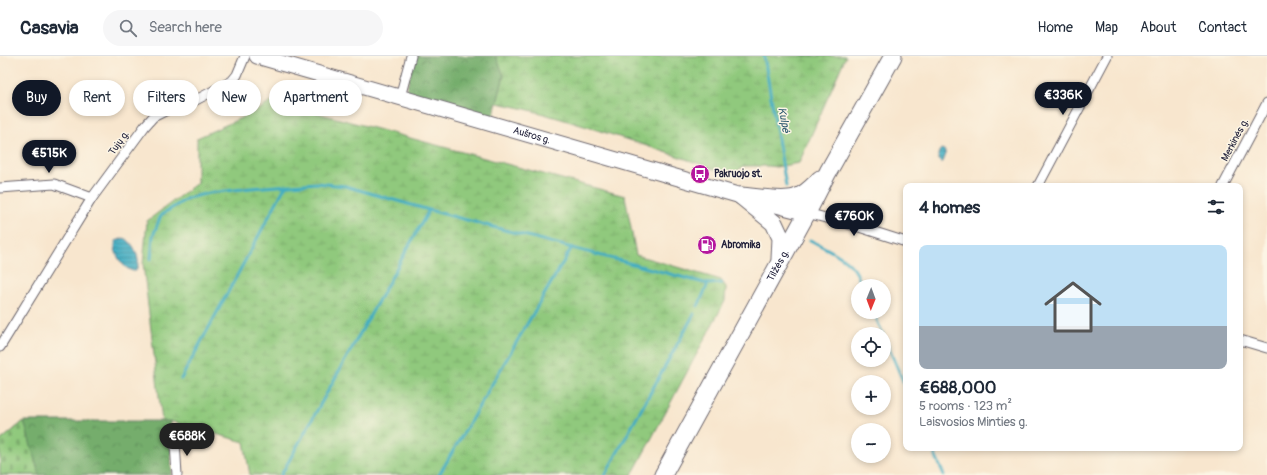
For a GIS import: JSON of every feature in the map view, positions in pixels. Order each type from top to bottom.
[{"type":"highway","name":"Tilžės g.","points":[[663,475],[893,56]]},
{"type":"highway","points":[[741,196],[785,199],[796,198],[806,192],[828,172]]},
{"type":"highway","points":[[741,196],[774,223],[781,238],[779,262]]},
{"type":"main road","name":"Aušros g.","points":[[257,56],[741,196],[807,213]]},
{"type":"street","name":"Tujų g.","points":[[0,346],[92,198],[145,126],[153,117],[175,106],[196,100],[232,81],[237,75],[245,56]]},
{"type":"street","points":[[400,98],[410,56]]},
{"type":"street","points":[[1040,183],[1107,56]]},
{"type":"street","name":"Merkinės g.","points":[[1225,183],[1267,104]]},
{"type":"street","points":[[0,188],[54,184],[92,198]]},
{"type":"street","points":[[807,213],[903,241]]},
{"type":"street","points":[[1243,341],[1267,348]]},
{"type":"street","points":[[175,440],[177,475]]},
{"type":"green space","points":[[415,56],[496,56],[504,76],[493,118],[405,94]]},
{"type":"green space","points":[[496,56],[846,56],[799,163],[776,167],[744,166],[731,175],[597,130],[510,105],[497,103],[504,76]]},
{"type":"green space","points":[[269,103],[269,116],[329,116],[625,196],[636,255],[721,280],[726,287],[725,301],[632,475],[250,475],[244,442],[170,421],[162,421],[143,264],[147,221],[197,183],[197,138],[245,116],[261,116],[261,108]]},
{"type":"green space","points":[[24,421],[170,421],[172,475],[0,475],[0,441]]},
{"type":"green space","points":[[24,421],[39,475],[0,475],[0,441]]},
{"type":"water","points":[[941,149],[944,150],[946,154],[943,162],[941,162],[938,157]]},
{"type":"water","points":[[124,238],[132,244],[137,254],[138,263],[136,271],[128,269],[124,265],[115,250],[116,241]]},
{"type":"waterway","name":"Kulpė","points":[[764,56],[786,186]]},
{"type":"waterway","points":[[151,259],[153,236],[161,215],[188,198],[209,193],[251,188],[317,183],[345,186],[429,210],[708,284]]},
{"type":"waterway","points":[[181,379],[286,185]]},
{"type":"waterway","points":[[281,475],[429,210]]},
{"type":"waterway","name":"Kulpė","points":[[810,240],[843,258],[853,268],[859,279]]},
{"type":"waterway","points":[[439,475],[572,247]]},
{"type":"waterway","points":[[698,306],[708,284],[722,283]]},
{"type":"waterway","points":[[605,475],[694,314]]},
{"type":"waterway","name":"Kulpė","points":[[876,319],[880,327]]},
{"type":"waterway","name":"Kulpė","points":[[891,353],[903,381]]},
{"type":"waterway","name":"Kulpė","points":[[933,451],[944,475]]},
{"type":"place","name":"Pakruojo st.","points":[[700,174]]},
{"type":"place","name":"Abromika","points":[[707,245]]}]
